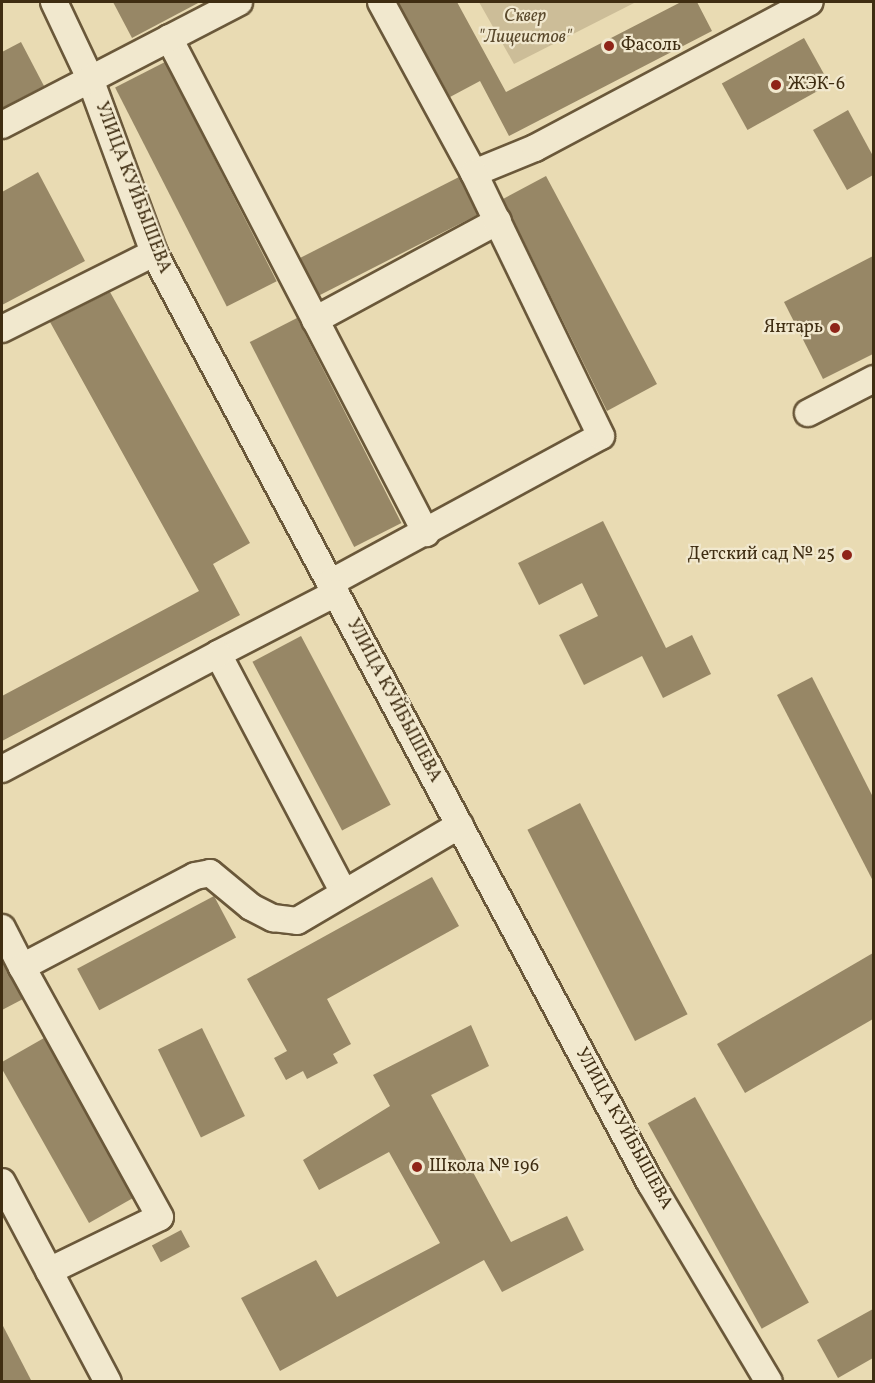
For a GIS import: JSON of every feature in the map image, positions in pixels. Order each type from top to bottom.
[{"type":"street","name":"УЛИЦА КУЙБЫШЕВА","points":[[54,2],[89,76],[154,253],[651,1184],[769,1382]]},
{"type":"street","points":[[2,125],[89,76],[239,2]]},
{"type":"street","points":[[2,769],[218,654],[426,533],[601,436],[474,173],[381,2]]},
{"type":"street","points":[[474,173],[535,148],[810,2]]},
{"type":"street","points":[[169,38],[426,533]]},
{"type":"street","points":[[315,320],[498,221]]},
{"type":"street","points":[[2,329],[154,253]]},
{"type":"street","points":[[808,413],[873,379]]},
{"type":"street","points":[[218,654],[344,893]]},
{"type":"street","points":[[22,967],[195,876],[210,873],[251,907],[273,918],[297,921],[460,825]]},
{"type":"street","points":[[2,928],[160,1217],[49,1271]]},
{"type":"street","points":[[2,1182],[108,1382]]},
{"type":"green space","name":"Сквер \"Лицеистов\"","points":[[479,2],[636,2],[514,64]]},
{"type":"building","points":[[113,2],[200,2],[132,38]]},
{"type":"building","points":[[398,2],[457,2],[506,92],[681,2],[697,2],[712,31],[509,136],[480,81],[450,97]]},
{"type":"building","name":"ЖЭК-6","points":[[804,38],[830,84],[747,130],[722,84]]},
{"type":"building","points":[[21,42],[44,86],[2,108],[2,52]]},
{"type":"building","points":[[165,62],[277,281],[227,307],[115,87]]},
{"type":"building","points":[[848,110],[873,156],[873,175],[847,190],[813,130]]},
{"type":"building","points":[[38,172],[85,261],[2,305],[2,192]]},
{"type":"building","points":[[546,176],[657,384],[607,411],[503,199]]},
{"type":"building","points":[[459,177],[478,214],[319,296],[300,258]]},
{"type":"building","name":"Янтарь","points":[[873,256],[873,354],[823,379],[784,302]]},
{"type":"building","points":[[110,292],[250,543],[213,564],[240,615],[2,741],[2,696],[199,591],[50,322]]},
{"type":"building","points":[[297,318],[401,523],[354,547],[250,342]]},
{"type":"building","points":[[603,521],[666,648],[692,635],[711,674],[663,698],[642,656],[584,685],[559,635],[598,616],[582,583],[539,605],[518,563]]},
{"type":"building","points":[[301,636],[391,805],[342,830],[252,662]]},
{"type":"building","points":[[812,677],[873,797],[873,881],[777,695]]},
{"type":"building","points":[[580,803],[688,1014],[635,1041],[527,830]]},
{"type":"building","points":[[432,877],[459,926],[327,999],[351,1044],[333,1054],[338,1063],[307,1079],[303,1071],[286,1080],[274,1058],[287,1051],[247,979]]},
{"type":"building","points":[[214,896],[236,937],[99,1010],[77,969]]},
{"type":"building","points":[[873,953],[873,1019],[745,1093],[717,1044]]},
{"type":"building","points":[[2,960],[23,999],[2,1010]]},
{"type":"building","points":[[471,1025],[489,1066],[431,1095],[511,1242],[567,1216],[584,1250],[502,1292],[484,1260],[280,1371],[241,1298],[316,1260],[337,1297],[440,1243],[389,1152],[319,1190],[303,1160],[390,1106],[373,1075]]},
{"type":"building","points":[[202,1028],[245,1116],[201,1138],[158,1049]]},
{"type":"building","points":[[44,1038],[133,1198],[89,1223],[2,1069],[2,1062]]},
{"type":"building","points":[[695,1097],[809,1303],[762,1329],[648,1123]]},
{"type":"building","points":[[181,1230],[190,1247],[161,1262],[152,1245]]},
{"type":"building","points":[[873,1309],[873,1358],[838,1378],[817,1340]]},
{"type":"building","points":[[2,1324],[32,1382],[2,1382]]},
{"type":"place","name":"Фасоль","points":[[609,46]]},
{"type":"place","name":"ЖЭК-6","points":[[776,85]]},
{"type":"place","name":"Янтарь","points":[[835,328]]},
{"type":"place","name":"Детский сад № 25","points":[[847,555]]},
{"type":"place","name":"Школа № 196","points":[[417,1167]]}]
